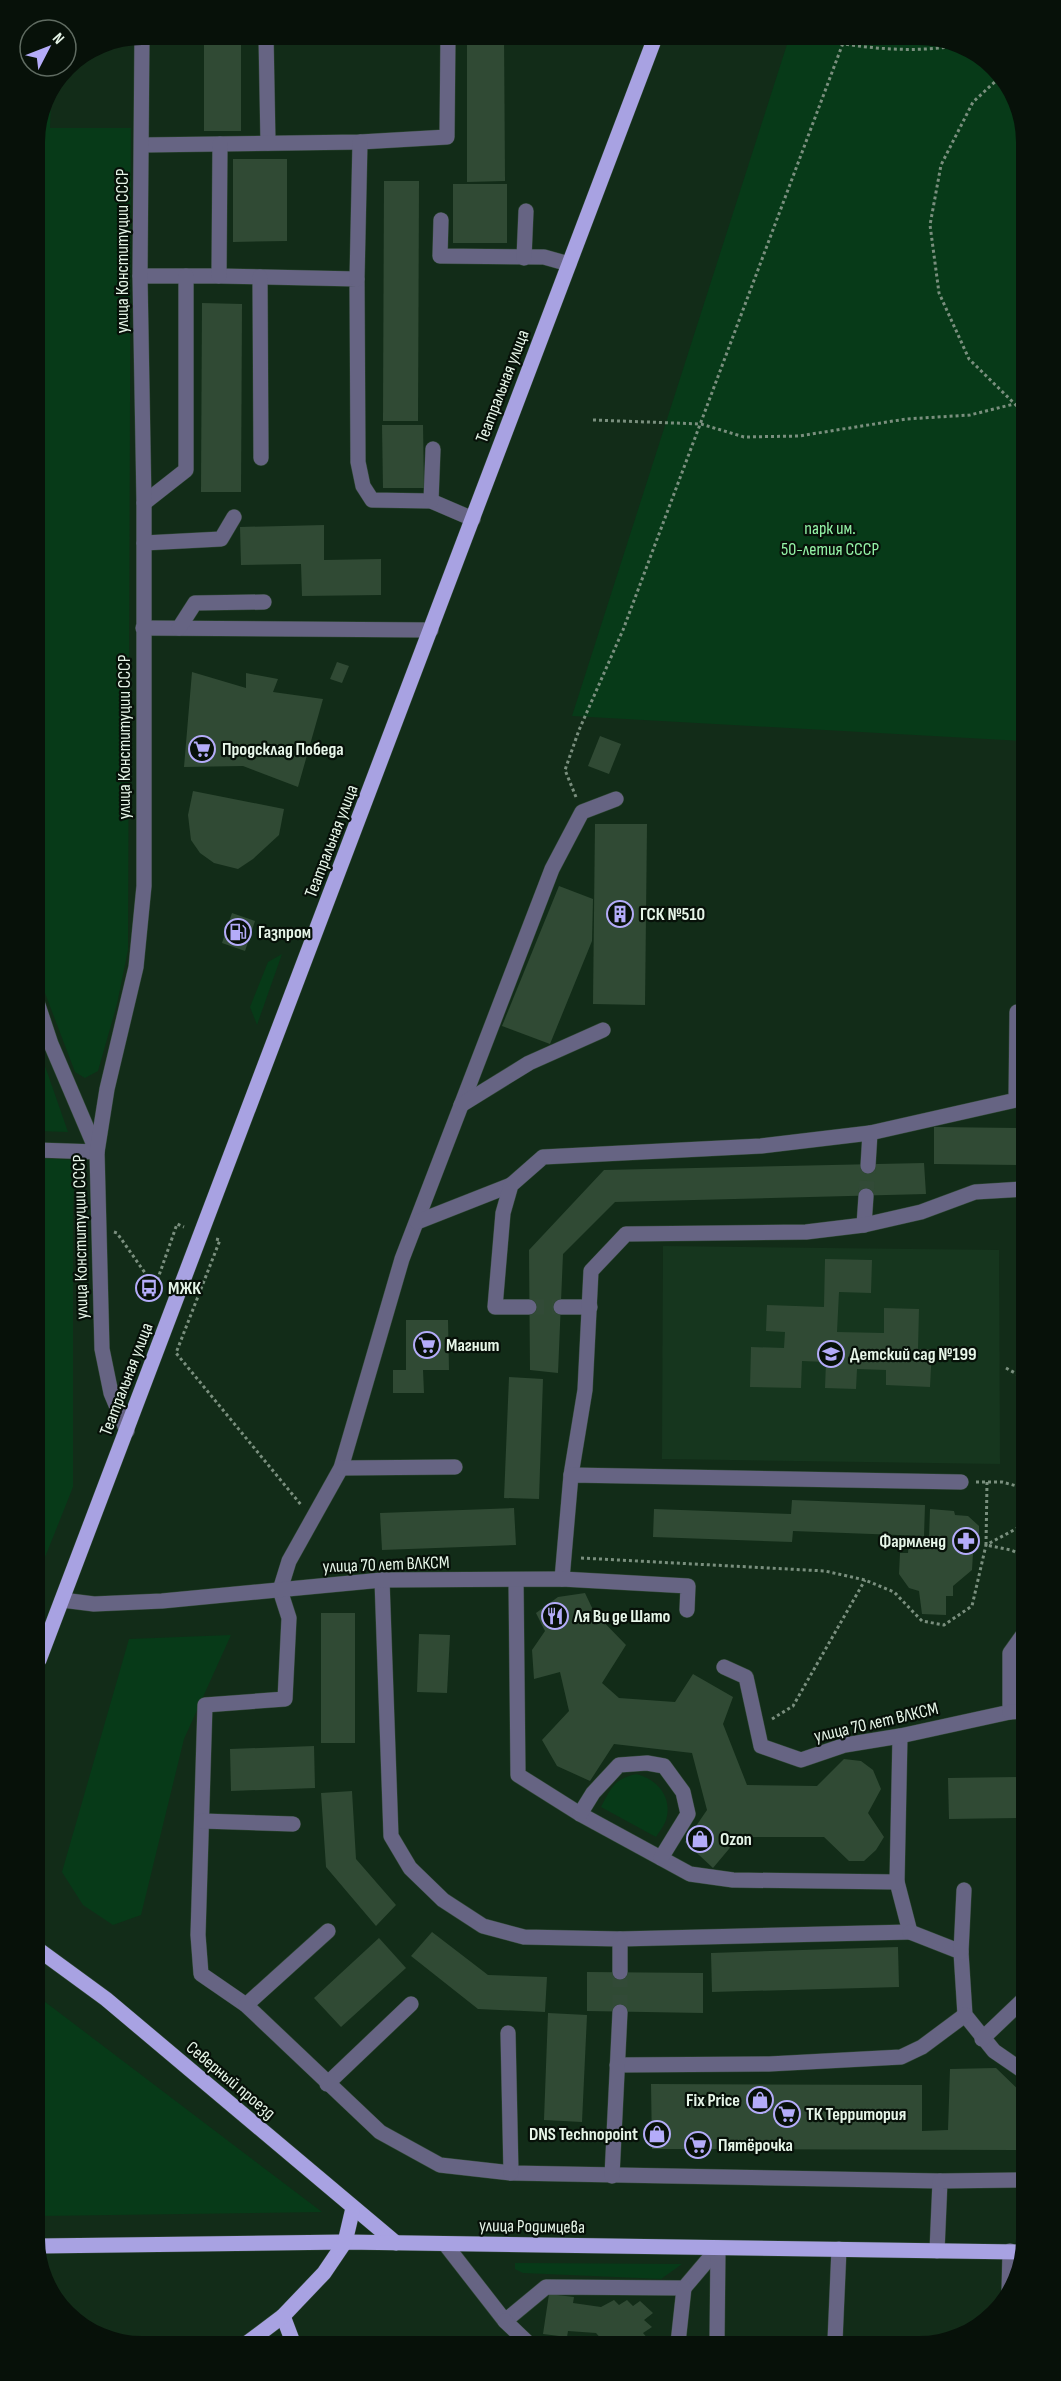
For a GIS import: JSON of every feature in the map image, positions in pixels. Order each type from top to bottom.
[{"type":"main road","name":"Театральная улица","points":[[45,1644],[652,45]]},
{"type":"main road","name":"Северный проезд","points":[[45,1954],[106,1999],[396,2243]]},
{"type":"main road","points":[[257,2336],[284,2316],[324,2273],[345,2242],[353,2208]]},
{"type":"main road","name":"улица Родимцева","points":[[46,2246],[345,2242],[1015,2251]]},
{"type":"main road","points":[[284,2316],[291,2336]]},
{"type":"street","name":"улица Конституции СССР","points":[[127,1431],[111,1393],[102,1349],[97,1152],[107,1089],[136,967],[144,886],[144,503],[140,276],[142,45]]},
{"type":"street","points":[[266,45],[268,143]]},
{"type":"street","points":[[142,145],[360,142],[447,137],[448,45]]},
{"type":"street","points":[[360,142],[357,279],[358,462],[363,486],[372,501],[431,501],[473,519]]},
{"type":"street","points":[[219,276],[220,144]]},
{"type":"street","points":[[524,258],[526,211]]},
{"type":"street","points":[[441,220],[440,256],[544,257],[569,264]]},
{"type":"street","points":[[140,276],[357,279]]},
{"type":"street","points":[[144,503],[186,470],[186,276]]},
{"type":"street","points":[[260,277],[261,458]]},
{"type":"street","points":[[431,501],[433,449]]},
{"type":"street","points":[[144,543],[222,539],[234,517]]},
{"type":"street","points":[[179,628],[195,603],[264,602]]},
{"type":"street","points":[[143,628],[430,630]]},
{"type":"street","points":[[616,799],[582,812],[552,868],[402,1259],[341,1468],[289,1561],[280,1590],[289,1618],[285,1699],[205,1705],[198,1935],[201,1974],[246,2005],[380,2132],[440,2165],[511,2173],[612,2176],[1016,2180]]},
{"type":"street","points":[[45,1026],[97,1152],[45,1150]]},
{"type":"street","points":[[461,1105],[529,1063],[603,1030]]},
{"type":"street","points":[[417,1221],[511,1185],[543,1157],[761,1146],[870,1133],[1016,1100]]},
{"type":"street","points":[[868,1166],[870,1133]]},
{"type":"street","points":[[511,1185],[503,1213],[495,1307],[529,1307]]},
{"type":"street","points":[[562,1579],[571,1475],[585,1390],[591,1271],[626,1234],[806,1232],[864,1225],[921,1212],[975,1191],[1016,1189]]},
{"type":"street","points":[[864,1225],[866,1196]]},
{"type":"street","points":[[561,1307],[590,1307]]},
{"type":"street","points":[[341,1468],[455,1467]]},
{"type":"street","points":[[571,1475],[961,1482]]},
{"type":"street","name":"улица 70 лет ВЛКСМ","points":[[62,1600],[94,1604],[162,1601],[382,1580],[562,1579],[688,1586],[687,1610]]},
{"type":"street","points":[[382,1580],[391,1836],[410,1868],[443,1900],[483,1926],[524,1937],[620,1939],[910,1932],[961,1952]]},
{"type":"street","points":[[516,1580],[518,1775],[580,1814],[690,1874],[733,1880],[897,1882]]},
{"type":"street","name":"улица 70 лет ВЛКСМ","points":[[1016,1645],[1010,1653],[1016,1696]]},
{"type":"street","name":"улица 70 лет ВЛКСМ","points":[[724,1667],[746,1677],[761,1746],[801,1760],[844,1745],[900,1736],[1016,1711]]},
{"type":"street","points":[[900,1736],[897,1882],[910,1932]]},
{"type":"street","points":[[580,1814],[594,1793],[619,1765],[647,1763],[664,1766],[683,1792],[688,1814],[662,1858]]},
{"type":"street","points":[[201,1821],[293,1824]]},
{"type":"street","points":[[964,1890],[961,1952],[965,2014],[982,2039],[994,2051],[1016,2066]]},
{"type":"street","points":[[246,2005],[328,1931]]},
{"type":"street","points":[[620,1939],[620,1972]]},
{"type":"street","points":[[327,2084],[411,2004]]},
{"type":"street","points":[[982,2039],[1016,2007]]},
{"type":"street","points":[[612,2176],[620,2012]]},
{"type":"street","points":[[617,2065],[769,2064],[901,2057],[922,2047],[965,2014]]},
{"type":"street","points":[[508,2033],[511,2173]]},
{"type":"street","points":[[937,2251],[940,2181]]},
{"type":"street","points":[[446,2244],[505,2321],[521,2336]]},
{"type":"street","points":[[679,2336],[684,2288],[718,2248]]},
{"type":"street","points":[[717,2336],[718,2248]]},
{"type":"street","points":[[835,2336],[839,2249]]},
{"type":"street","points":[[505,2321],[546,2287],[684,2288]]},
{"type":"path","points":[[582,812],[565,770],[579,730],[623,630],[842,45],[930,50],[944,48]]},
{"type":"path","points":[[995,82],[973,102],[941,165],[930,225],[939,293],[960,340],[969,359],[1014,404]]},
{"type":"path","points":[[592,420],[701,424],[744,437],[799,436],[906,419],[970,415],[1014,404]]},
{"type":"path","points":[[112,1232],[117,1233],[150,1280],[156,1284],[177,1224],[184,1227]]},
{"type":"path","points":[[213,1238],[220,1240],[176,1353],[312,1519]]},
{"type":"path","points":[[1006,1368],[1016,1374]]},
{"type":"path","points":[[961,1482],[1002,1482],[1016,1486]]},
{"type":"path","points":[[563,1557],[825,1571],[865,1580],[894,1592],[922,1621],[944,1625],[972,1606],[986,1545],[987,1482]]},
{"type":"path","points":[[986,1545],[1016,1528]]},
{"type":"path","points":[[986,1545],[1016,1552]]},
{"type":"path","points":[[757,1728],[793,1706],[865,1580]]},
{"type":"shaded area","name":"Детский сад №199","points":[[663,1246],[999,1250],[1000,1464],[662,1459]]},
{"type":"green space","name":"парк им. 50-летия СССР","points":[[787,45],[925,45],[944,48],[967,58],[988,73],[1006,99],[1014,123],[1016,142],[1016,741],[572,716]]},
{"type":"green space","points":[[51,109],[50,128],[131,128],[128,950],[117,1004],[98,1071],[85,1078],[75,1072],[45,993],[45,136]]},
{"type":"green space","points":[[282,954],[257,1025],[250,1007],[268,962]]},
{"type":"green space","points":[[45,1066],[68,1132],[45,1131]]},
{"type":"green space","points":[[45,1158],[75,1160],[73,1487],[45,1557]]},
{"type":"green space","points":[[231,1635],[184,1739],[141,1915],[113,1925],[83,1905],[62,1872],[129,1639]]},
{"type":"green space","points":[[636,1774],[651,1780],[662,1790],[665,1797],[668,1812],[663,1827],[656,1837],[601,1807],[614,1785]]},
{"type":"green space","points":[[45,2002],[322,2212],[45,2216]]},
{"type":"green space","points":[[515,2263],[682,2264],[661,2279],[523,2273],[515,2269]]},
{"type":"building","points":[[204,45],[241,45],[241,131],[204,131]]},
{"type":"building","points":[[467,45],[504,45],[505,181],[467,182]]},
{"type":"building","points":[[233,159],[287,159],[287,241],[233,242]]},
{"type":"building","points":[[384,181],[419,181],[418,421],[383,421]]},
{"type":"building","points":[[453,184],[507,184],[507,243],[453,243]]},
{"type":"building","points":[[202,303],[242,304],[241,492],[201,492]]},
{"type":"building","points":[[382,425],[423,425],[424,488],[383,488]]},
{"type":"building","points":[[324,525],[324,560],[381,559],[381,595],[302,596],[301,564],[241,565],[240,527]]},
{"type":"building","points":[[337,662],[349,666],[342,683],[330,679]]},
{"type":"building","points":[[192,672],[246,688],[246,673],[278,679],[273,692],[323,699],[298,787],[243,766],[184,767]]},
{"type":"building","points":[[600,736],[621,744],[609,774],[588,766]]},
{"type":"building","points":[[193,791],[284,809],[279,835],[253,859],[238,869],[214,863],[200,853],[191,840],[188,815]]},
{"type":"building","name":"ГСК №510","points":[[595,824],[647,824],[645,1005],[593,1004]]},
{"type":"building","points":[[559,886],[593,899],[592,941],[550,1044],[502,1026]]},
{"type":"building","name":"Газпром","points":[[232,913],[255,921],[245,951],[222,943]]},
{"type":"building","points":[[934,1127],[1016,1128],[1016,1165],[934,1164]]},
{"type":"building","points":[[924,1163],[926,1194],[615,1202],[563,1254],[558,1373],[530,1370],[529,1250],[604,1170]]},
{"type":"building","points":[[825,1259],[872,1260],[871,1293],[839,1292],[837,1332],[884,1333],[884,1308],[919,1309],[918,1349],[932,1349],[930,1387],[886,1385],[886,1370],[857,1369],[856,1389],[825,1388],[826,1362],[802,1361],[801,1388],[750,1387],[751,1347],[784,1348],[785,1332],[766,1331],[767,1305],[824,1307]]},
{"type":"building","name":"Магнит","points":[[406,1320],[448,1320],[449,1370],[423,1370],[424,1393],[393,1393],[393,1370],[406,1370]]},
{"type":"building","points":[[509,1377],[543,1379],[539,1499],[504,1498]]},
{"type":"building","points":[[792,1500],[925,1505],[924,1536],[793,1531],[792,1542],[653,1537],[654,1509],[791,1514]]},
{"type":"building","points":[[514,1508],[516,1545],[382,1550],[380,1513]]},
{"type":"building","points":[[930,1509],[954,1511],[955,1515],[968,1516],[979,1526],[979,1548],[973,1553],[972,1570],[953,1586],[953,1596],[946,1596],[946,1615],[922,1614],[919,1591],[909,1588],[899,1574],[900,1553],[908,1553],[909,1538],[929,1538]]},
{"type":"building","points":[[585,1593],[594,1612],[626,1645],[602,1683],[619,1698],[675,1702],[693,1674],[733,1697],[723,1724],[747,1785],[817,1786],[844,1759],[861,1761],[873,1770],[881,1789],[868,1813],[884,1837],[876,1850],[864,1861],[849,1861],[824,1837],[739,1837],[713,1868],[685,1842],[707,1810],[692,1753],[614,1744],[590,1781],[557,1766],[542,1740],[569,1711],[560,1672],[534,1679],[532,1650],[545,1631],[536,1613],[558,1597]]},
{"type":"building","points":[[321,1613],[355,1613],[355,1743],[321,1743]]},
{"type":"building","points":[[419,1634],[450,1635],[447,1693],[417,1692]]},
{"type":"building","points":[[314,1746],[315,1788],[231,1791],[230,1749]]},
{"type":"building","points":[[1016,1777],[1016,1818],[949,1819],[948,1778]]},
{"type":"building","points":[[352,1791],[356,1859],[396,1905],[376,1926],[326,1867],[321,1793]]},
{"type":"building","points":[[432,1932],[488,1975],[547,1977],[545,2012],[478,2009],[411,1956]]},
{"type":"building","points":[[379,1938],[406,1968],[341,2027],[314,1998]]},
{"type":"building","points":[[898,1947],[899,1987],[712,1992],[711,1953]]},
{"type":"building","points":[[587,1972],[703,1973],[703,2013],[587,2011]]},
{"type":"building","points":[[548,2013],[587,2015],[582,2122],[544,2120]]},
{"type":"building","name":"ТК Территория","points":[[996,2068],[1016,2087],[1016,2150],[652,2149],[651,2084],[922,2085],[922,2131],[948,2130],[950,2069]]},
{"type":"building","points":[[549,2294],[574,2297],[573,2303],[601,2307],[614,2300],[619,2305],[627,2300],[633,2306],[640,2301],[653,2313],[644,2320],[652,2327],[643,2333],[646,2336],[599,2336],[596,2333],[568,2331],[567,2336],[543,2334]]},
{"type":"tunnel","points":[[866,1196],[868,1166]]},
{"type":"tunnel","points":[[529,1307],[561,1307]]},
{"type":"tunnel","points":[[620,1972],[620,2012]]},
{"type":"place","name":"Продсклад Победа","points":[[202,749]]},
{"type":"place","name":"ГСК №510","points":[[620,914]]},
{"type":"place","name":"Газпром","points":[[238,932]]},
{"type":"place","name":"МЖК","points":[[149,1288]]},
{"type":"place","name":"Магнит","points":[[427,1345]]},
{"type":"place","name":"Детский сад №199","points":[[831,1354]]},
{"type":"place","name":"Фармленд","points":[[966,1541]]},
{"type":"place","name":"Ля Ви де Шато","points":[[555,1616]]},
{"type":"place","name":"Ozon","points":[[700,1839]]},
{"type":"place","name":"Fix Price","points":[[760,2100]]},
{"type":"place","name":"ТК Территория","points":[[787,2114]]},
{"type":"place","name":"DNS Technopoint","points":[[657,2134]]},
{"type":"place","name":"Пятёрочка","points":[[698,2145]]}]
